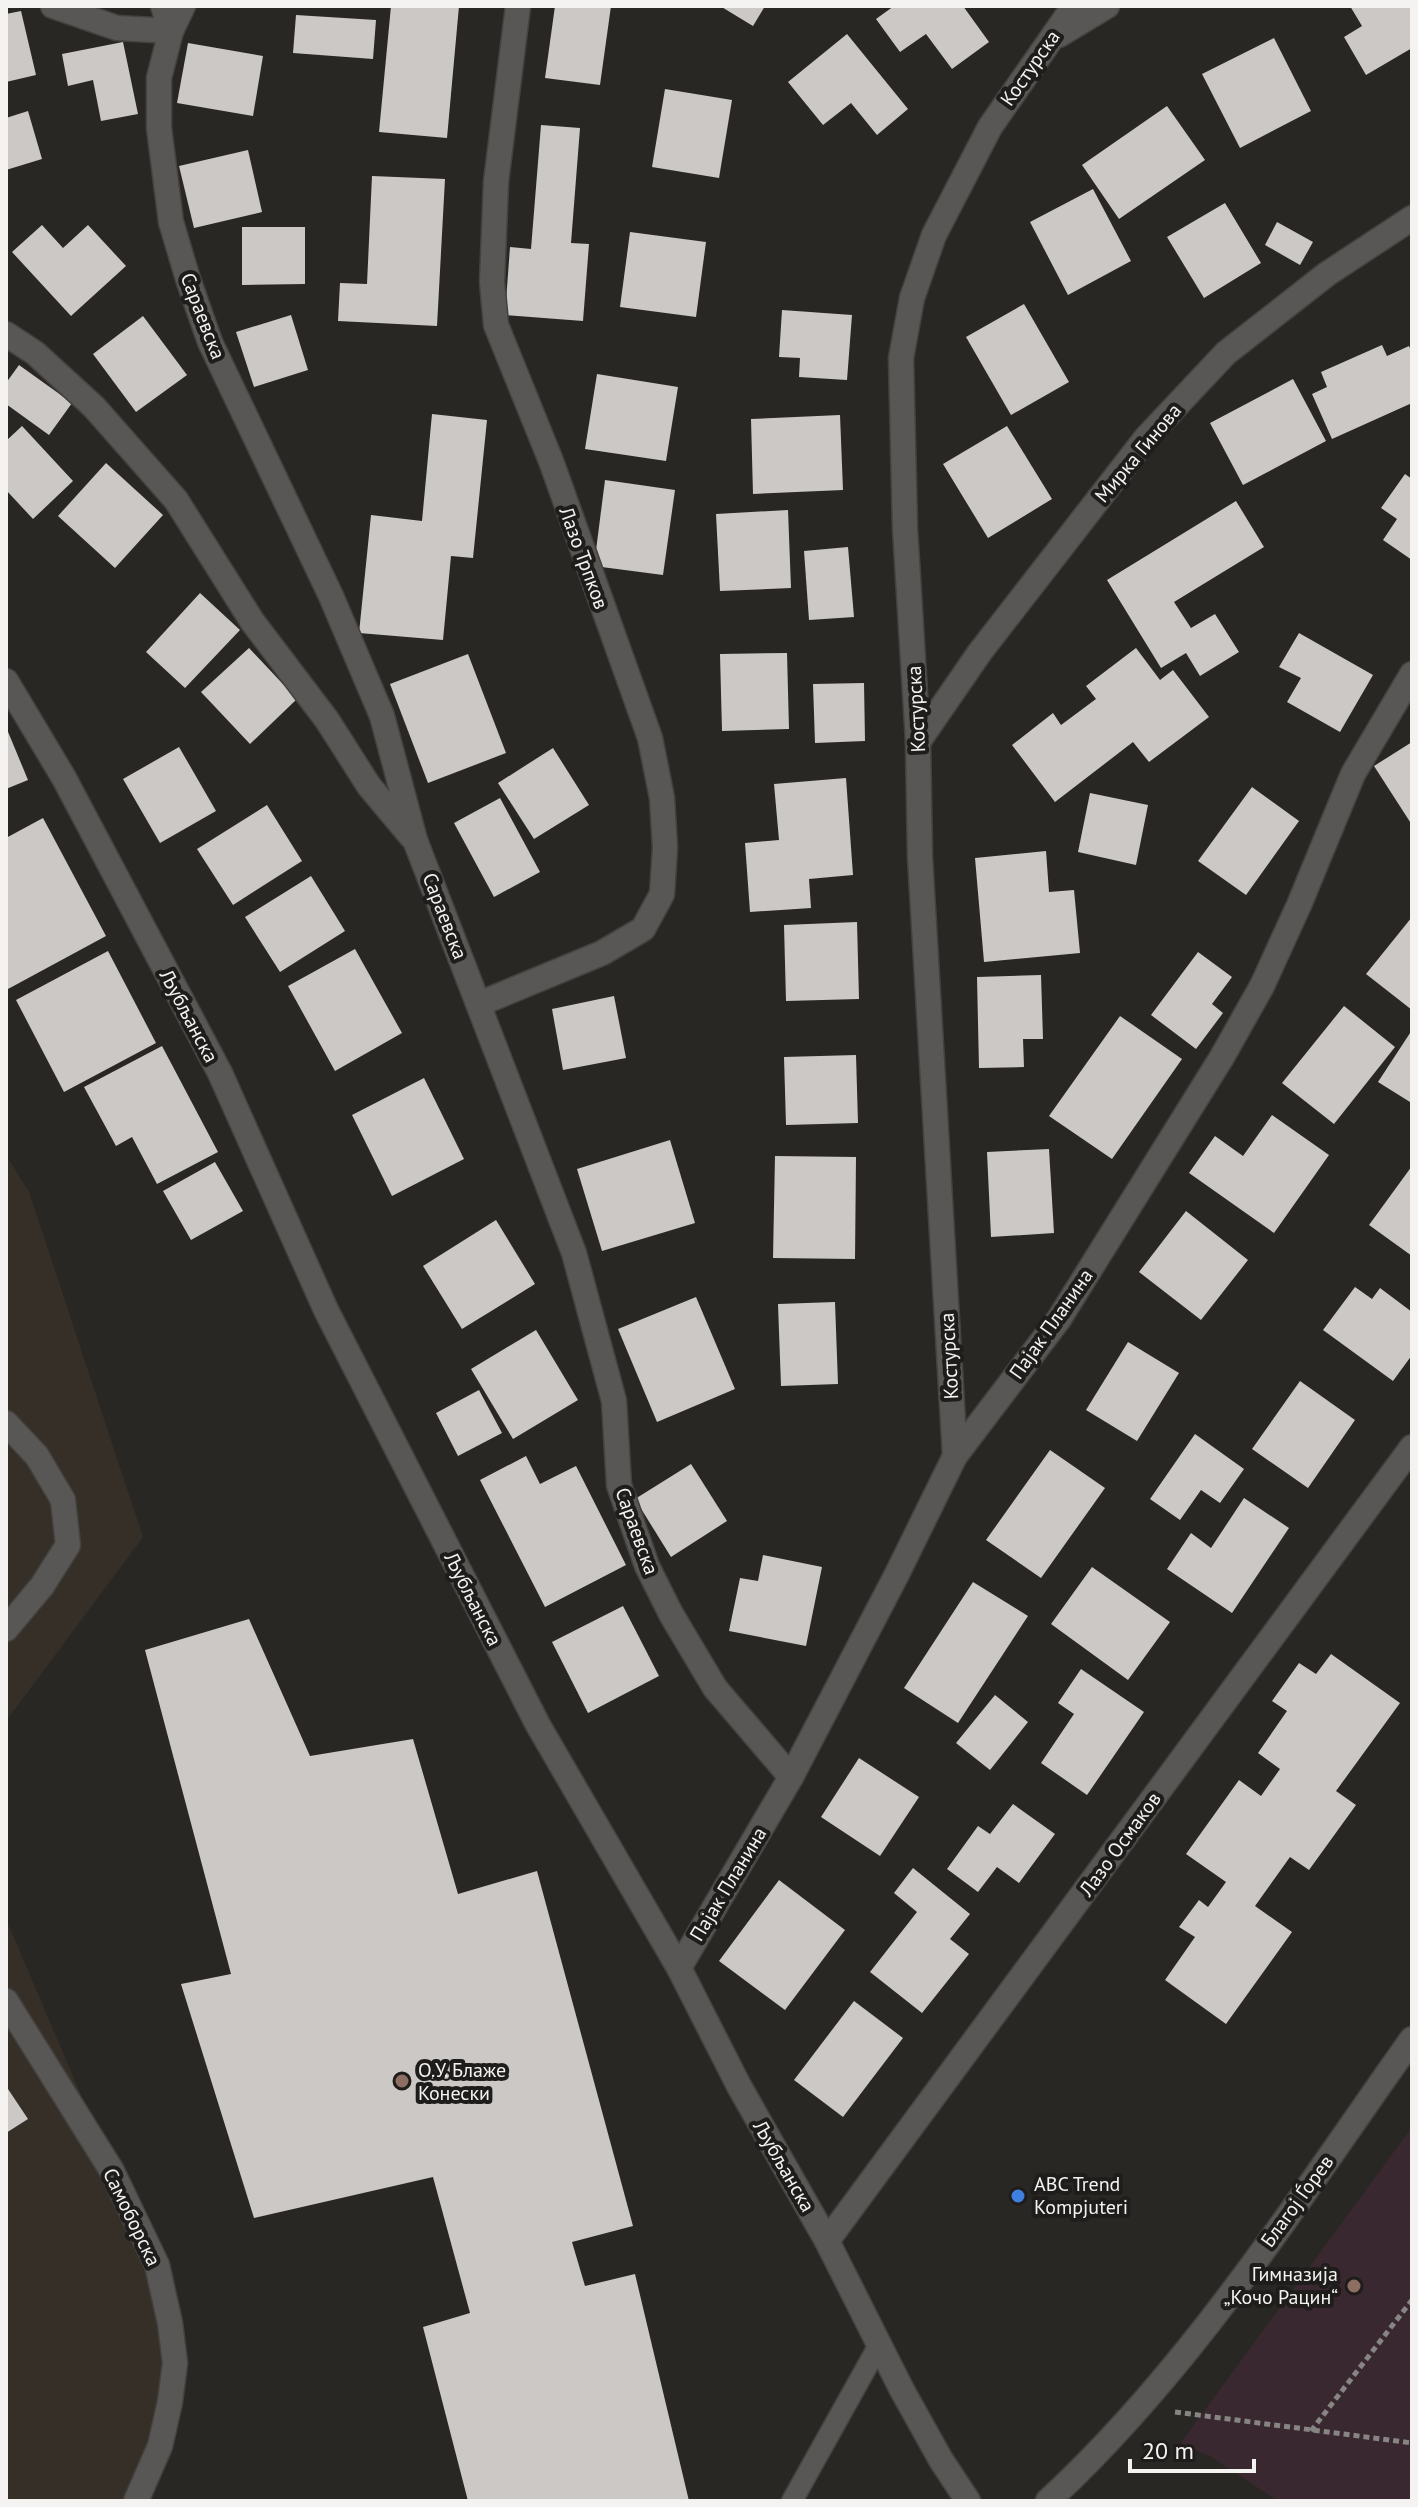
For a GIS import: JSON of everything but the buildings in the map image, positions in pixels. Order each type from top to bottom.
[{"type":"street","points":[[53,6],[117,28],[171,31],[163,6]]},
{"type":"street","name":"Сараевска","points":[[183,6],[171,31],[159,78],[159,128],[171,222],[188,279],[210,342],[331,596],[382,716],[415,840],[574,1253],[614,1401],[619,1485],[647,1566],[671,1614],[715,1688],[791,1777]]},
{"type":"street","name":"Лазо Трпков","points":[[479,1004],[602,953],[643,929],[662,894],[665,848],[662,798],[650,738],[551,461],[496,325],[492,282],[496,182],[518,6]]},
{"type":"street","name":"Костурска","points":[[955,1456],[920,857],[918,742],[905,528],[901,358],[912,298],[934,235],[990,127],[1074,6]]},
{"type":"street","points":[[1050,40],[1107,6]]},
{"type":"street","name":"Мирка Гинова","points":[[918,742],[980,652],[1146,438],[1226,353],[1327,274],[1412,218]]},
{"type":"street","points":[[6,334],[35,353],[94,407],[176,500],[252,621],[327,720],[369,786],[415,840]]},
{"type":"street","name":"Пајак Планина","points":[[679,1968],[791,1777],[955,1456],[1059,1319],[1222,1057],[1262,986],[1287,932],[1353,774],[1412,674]]},
{"type":"street","name":"Љубљанска","points":[[6,681],[64,778],[220,1073],[326,1310],[538,1725],[679,1968],[739,2086],[827,2241],[941,2460],[968,2501]]},
{"type":"street","points":[[6,1423],[37,1456],[63,1500],[68,1545],[42,1586],[6,1629]]},
{"type":"street","name":"Лазо Осмаков","points":[[827,2241],[1412,1447]]},
{"type":"street","name":"Самоборска","points":[[6,2001],[112,2171],[157,2265],[175,2363],[160,2446],[136,2501]]},
{"type":"street","name":"Благој Ѓорев","points":[[1048,2501],[1142,2403],[1260,2252],[1412,2039]]},
{"type":"lane","points":[[792,2501],[879,2345]]},
{"type":"path","points":[[1311,2431],[1412,2300]]},
{"type":"path","points":[[1142,2403],[1185,2415],[1412,2443]]},
{"type":"shaded area","points":[[6,1155],[29,1192],[143,1537],[6,1721]]},
{"type":"shaded area","points":[[6,1919],[128,2205],[175,2363],[131,2501],[6,2501]]},
{"type":"shaded area","name":"Гимназија „Кочо Рацин“","points":[[1412,2127],[1412,2501],[1278,2501],[1210,2456],[1180,2444]]},
{"type":"place","name":"О.У. Блаже Конески","points":[[402,2081]]},
{"type":"place","name":"ABC Trend Kompjuteri","points":[[1018,2196]]},
{"type":"place","name":"Гимназија „Кочо Рацин“","points":[[1354,2286]]}]
